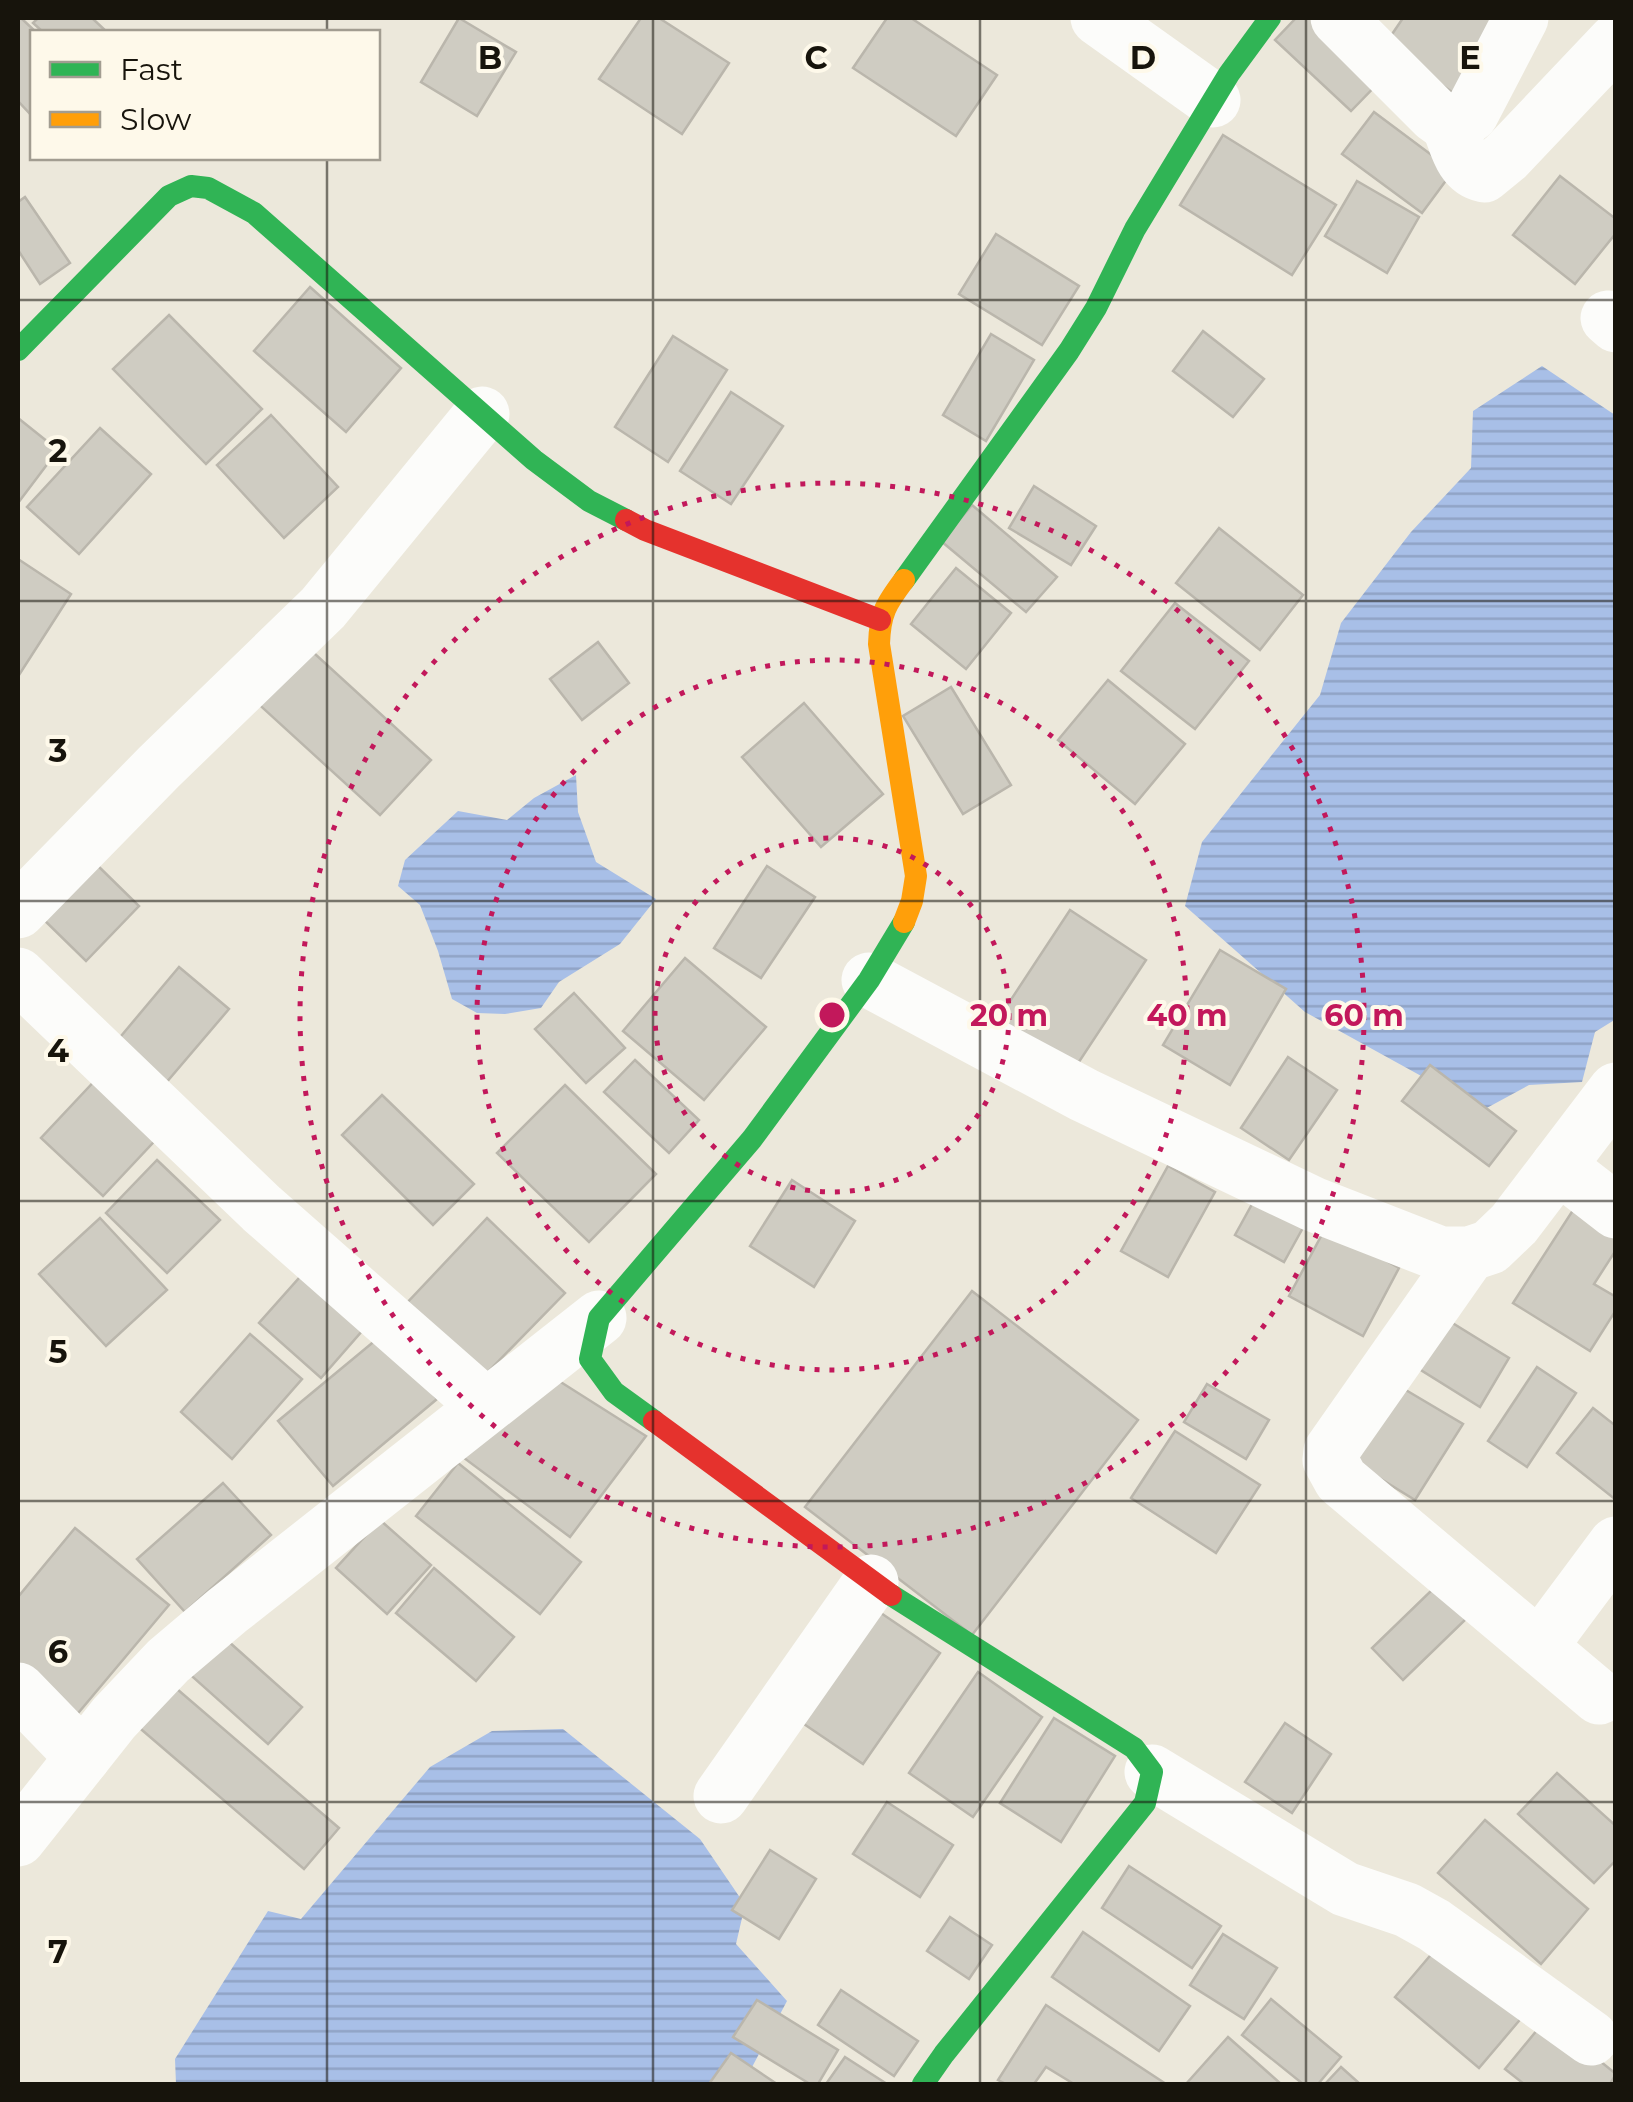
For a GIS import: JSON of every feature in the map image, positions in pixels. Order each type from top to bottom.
[{"type":"street","points":[[1098,18],[1213,100]]},
{"type":"street","points":[[18,1839],[114,1718],[168,1661],[227,1610],[599,1318],[752,1138],[869,980],[902,927],[912,902],[916,876],[880,644],[880,620],[886,603],[1069,351],[1105,291],[1134,229],[1213,100],[1270,18]]},
{"type":"street","points":[[1338,18],[1448,125],[1468,168],[1484,175],[1506,157],[1616,40]]},
{"type":"street","points":[[1448,125],[1470,114],[1521,18]]},
{"type":"street","points":[[18,350],[169,196],[191,186],[208,188],[254,213],[534,460],[589,502],[645,530],[880,620]]},
{"type":"street","points":[[18,912],[159,767],[323,608],[482,414]]},
{"type":"street","points":[[18,975],[262,1209],[486,1406]]},
{"type":"street","points":[[869,980],[1084,1094],[1313,1204],[1441,1254],[1469,1254],[1490,1247],[1514,1224],[1616,1090]]},
{"type":"street","points":[[1558,1166],[1616,1210]]},
{"type":"street","points":[[1469,1254],[1331,1451],[1330,1460],[1341,1480],[1599,1696]]},
{"type":"street","points":[[599,1318],[590,1359],[614,1392],[871,1582],[1134,1748],[1152,1772],[1346,1889],[1407,1910],[1434,1925],[1591,2038]]},
{"type":"street","points":[[1540,1646],[1616,1544]]},
{"type":"street","points":[[721,1796],[871,1582]]},
{"type":"street","points":[[18,1690],[82,1757]]},
{"type":"street","points":[[923,2084],[1144,1802],[1152,1772]]},
{"type":"water","points":[[1542,366],[1615,415],[1616,1019],[1595,1032],[1582,1082],[1529,1085],[1483,1110],[1305,1012],[1185,906],[1202,842],[1320,695],[1341,623],[1411,532],[1471,468],[1473,411]]},
{"type":"water","points":[[576,775],[578,812],[596,862],[656,899],[620,944],[559,982],[541,1008],[505,1014],[477,1013],[452,999],[420,905],[398,886],[405,860],[458,811],[507,820],[534,798]]},
{"type":"water","points":[[563,1729],[700,1839],[745,1905],[736,1944],[787,2001],[743,2084],[176,2084],[175,2059],[268,1911],[301,1919],[430,1767],[492,1731]]},
{"type":"building","points":[[21,18],[34,30],[30,30],[30,114],[18,101]]},
{"type":"building","points":[[38,18],[92,18],[105,30],[41,30],[33,23]]},
{"type":"building","points":[[459,18],[516,52],[477,116],[421,82]]},
{"type":"building","points":[[641,18],[659,18],[729,63],[682,134],[599,79]]},
{"type":"building","points":[[887,18],[911,18],[997,75],[956,136],[853,68]]},
{"type":"building","points":[[1296,18],[1321,18],[1384,77],[1351,111],[1275,40]]},
{"type":"building","points":[[1403,18],[1497,18],[1455,94],[1384,46]]},
{"type":"building","points":[[1374,112],[1453,171],[1422,213],[1342,154]]},
{"type":"building","points":[[1223,135],[1336,205],[1292,275],[1180,205]]},
{"type":"building","points":[[1560,176],[1616,219],[1616,233],[1575,284],[1513,235]]},
{"type":"building","points":[[1357,181],[1419,217],[1387,273],[1325,236]]},
{"type":"building","points":[[25,197],[70,263],[40,284],[18,250],[18,202]]},
{"type":"building","points":[[996,234],[1079,286],[1042,345],[959,294]]},
{"type":"building","points":[[310,287],[401,368],[346,432],[254,351]]},
{"type":"building","points":[[169,315],[262,409],[206,464],[113,369]]},
{"type":"building","points":[[1203,331],[1264,379],[1233,417],[1173,371]]},
{"type":"building","points":[[991,334],[1034,360],[986,441],[943,415]]},
{"type":"building","points":[[673,336],[727,370],[668,462],[615,427]]},
{"type":"building","points":[[731,392],[783,426],[731,504],[680,471]]},
{"type":"building","points":[[271,415],[338,487],[284,538],[217,465]]},
{"type":"building","points":[[18,418],[58,450],[18,503]]},
{"type":"building","points":[[100,428],[151,474],[79,554],[27,507]]},
{"type":"building","points":[[1034,486],[1096,526],[1071,565],[1009,528]]},
{"type":"building","points":[[972,505],[1057,577],[1026,612],[941,541]]},
{"type":"building","points":[[1219,528],[1303,595],[1260,650],[1176,583]]},
{"type":"building","points":[[18,559],[71,594],[19,675],[18,674]]},
{"type":"building","points":[[956,568],[1011,613],[966,669],[911,624]]},
{"type":"building","points":[[1175,603],[1249,661],[1195,729],[1121,671]]},
{"type":"building","points":[[598,642],[629,683],[582,720],[550,679]]},
{"type":"building","points":[[303,643],[431,760],[380,815],[252,698]]},
{"type":"building","points":[[1108,680],[1185,744],[1135,804],[1058,740]]},
{"type":"building","points":[[951,687],[1011,785],[963,814],[903,716]]},
{"type":"building","points":[[804,703],[883,794],[821,847],[742,757]]},
{"type":"building","points":[[94,862],[139,906],[86,961],[41,917]]},
{"type":"building","points":[[767,866],[815,897],[761,978],[714,948]]},
{"type":"building","points":[[1070,910],[1146,960],[1069,1077],[993,1027]]},
{"type":"building","points":[[1220,950],[1286,989],[1230,1085],[1163,1045]]},
{"type":"building","points":[[685,958],[766,1027],[704,1100],[623,1031]]},
{"type":"building","points":[[179,967],[229,1009],[165,1084],[116,1042]]},
{"type":"building","points":[[574,993],[625,1048],[586,1083],[535,1029]]},
{"type":"building","points":[[1288,1057],[1337,1090],[1289,1160],[1241,1128]]},
{"type":"building","points":[[635,1060],[699,1120],[669,1153],[604,1092]]},
{"type":"building","points":[[1430,1065],[1516,1131],[1489,1166],[1402,1101]]},
{"type":"building","points":[[102,1073],[164,1131],[103,1196],[41,1138]]},
{"type":"building","points":[[565,1085],[656,1174],[589,1242],[497,1153]]},
{"type":"building","points":[[382,1095],[474,1184],[433,1225],[342,1135]]},
{"type":"building","points":[[157,1160],[220,1220],[167,1273],[106,1213]]},
{"type":"building","points":[[1168,1166],[1215,1192],[1168,1277],[1121,1251]]},
{"type":"building","points":[[792,1180],[855,1221],[814,1287],[750,1246]]},
{"type":"building","points":[[1261,1188],[1310,1215],[1284,1262],[1235,1235]]},
{"type":"building","points":[[1577,1204],[1616,1229],[1616,1250],[1594,1284],[1616,1297],[1616,1310],[1590,1351],[1513,1303]]},
{"type":"building","points":[[100,1218],[167,1290],[106,1346],[39,1274]]},
{"type":"building","points":[[487,1218],[565,1293],[482,1378],[405,1305]]},
{"type":"building","points":[[1326,1227],[1399,1268],[1363,1336],[1289,1296]]},
{"type":"building","points":[[307,1269],[369,1323],[321,1378],[259,1323]]},
{"type":"building","points":[[972,1291],[1138,1420],[972,1635],[805,1507]]},
{"type":"building","points":[[1446,1319],[1509,1358],[1480,1407],[1416,1367]]},
{"type":"building","points":[[250,1334],[302,1379],[232,1459],[181,1412]]},
{"type":"building","points":[[383,1334],[437,1399],[333,1486],[278,1421]]},
{"type":"building","points":[[1537,1367],[1576,1393],[1527,1467],[1488,1441]]},
{"type":"building","points":[[548,1374],[646,1436],[570,1537],[460,1455]]},
{"type":"building","points":[[1207,1384],[1269,1420],[1246,1459],[1184,1422]]},
{"type":"building","points":[[1399,1386],[1463,1424],[1415,1500],[1352,1461]]},
{"type":"building","points":[[1593,1408],[1616,1426],[1616,1500],[1557,1453]]},
{"type":"building","points":[[1175,1431],[1260,1485],[1216,1553],[1131,1498]]},
{"type":"building","points":[[458,1463],[581,1562],[540,1614],[416,1516]]},
{"type":"building","points":[[223,1483],[271,1535],[185,1612],[137,1559]]},
{"type":"building","points":[[380,1520],[431,1565],[387,1614],[336,1568]]},
{"type":"building","points":[[75,1528],[169,1605],[74,1718],[18,1670],[18,1597]]},
{"type":"building","points":[[434,1568],[514,1637],[476,1681],[396,1613]]},
{"type":"building","points":[[1435,1587],[1466,1619],[1403,1680],[1372,1648]]},
{"type":"building","points":[[872,1607],[940,1653],[863,1764],[795,1718]]},
{"type":"building","points":[[219,1633],[302,1707],[268,1744],[185,1670]]},
{"type":"building","points":[[978,1672],[1042,1717],[973,1817],[909,1773]]},
{"type":"building","points":[[163,1677],[339,1828],[304,1869],[128,1718]]},
{"type":"building","points":[[1054,1718],[1115,1756],[1061,1842],[1000,1803]]},
{"type":"building","points":[[1285,1723],[1331,1754],[1292,1813],[1245,1782]]},
{"type":"building","points":[[1557,1773],[1616,1826],[1616,1860],[1594,1883],[1518,1814]]},
{"type":"building","points":[[887,1802],[953,1845],[920,1897],[853,1854]]},
{"type":"building","points":[[1485,1820],[1588,1909],[1541,1964],[1438,1873]]},
{"type":"building","points":[[770,1850],[816,1879],[779,1939],[732,1910]]},
{"type":"building","points":[[1129,1866],[1221,1926],[1192,1968],[1102,1908]]},
{"type":"building","points":[[950,1917],[992,1945],[969,1979],[927,1951]]},
{"type":"building","points":[[1083,1932],[1190,2006],[1159,2051],[1052,1977]]},
{"type":"building","points":[[1223,1934],[1277,1968],[1244,2019],[1190,1985]]},
{"type":"building","points":[[1440,1944],[1524,2015],[1479,2068],[1395,1997]]},
{"type":"building","points":[[841,1990],[918,2041],[894,2076],[818,2025]]},
{"type":"building","points":[[1271,1999],[1341,2057],[1318,2084],[1303,2084],[1242,2035]]},
{"type":"building","points":[[757,2000],[838,2050],[818,2084],[810,2084],[733,2037]]},
{"type":"building","points":[[1046,2005],[1166,2084],[1074,2084],[1046,2067],[1034,2084],[1006,2084],[998,2080]]},
{"type":"building","points":[[1547,2018],[1616,2074],[1610,2084],[1524,2084],[1505,2069]]},
{"type":"building","points":[[1228,2037],[1281,2084],[1186,2084]]},
{"type":"building","points":[[731,2053],[777,2084],[709,2084]]},
{"type":"building","points":[[845,2057],[887,2084],[826,2084]]},
{"type":"building","points":[[1341,2067],[1360,2084],[1325,2084]]},
{"type":"traffic: fast","points":[[904,580],[1069,351],[1096,308],[1135,229],[1229,74],[1270,18]]},
{"type":"traffic: fast","points":[[18,350],[169,196],[191,186],[208,188],[254,213],[534,460],[589,501],[626,520]]},
{"type":"traffic: fast","points":[[654,1421],[614,1392],[590,1359],[599,1318],[752,1139],[869,980],[904,922]]},
{"type":"traffic: fast","points":[[891,1595],[1134,1748],[1152,1772],[1145,1803],[923,2084]]},
{"type":"traffic: slow","points":[[904,580],[885,609],[879,644],[916,876],[904,922]]},
{"type":"traffic: jam","points":[[626,520],[880,620]]},
{"type":"traffic: jam","points":[[654,1421],[891,1595]]}]
